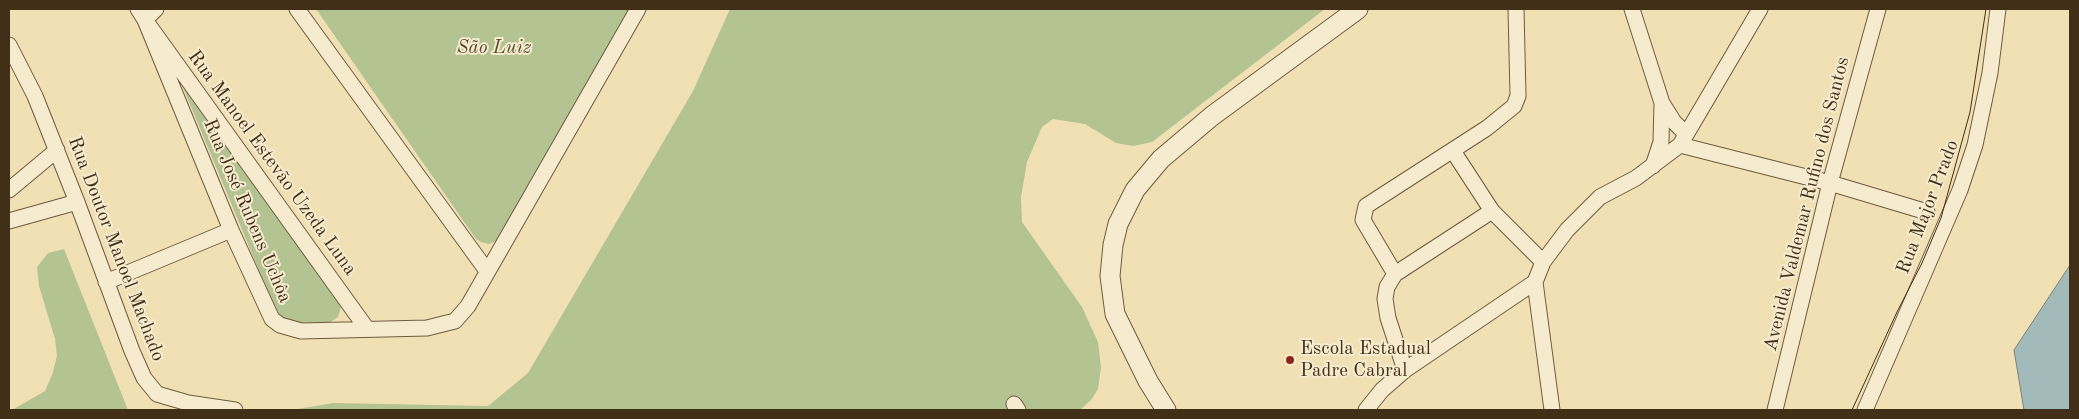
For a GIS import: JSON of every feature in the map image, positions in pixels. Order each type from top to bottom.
[{"type":"street","points":[[141,14],[156,9]]},
{"type":"street","points":[[298,9],[487,271]]},
{"type":"street","points":[[367,329],[427,328],[455,321],[468,306],[638,9]]},
{"type":"street","points":[[1166,410],[1148,381],[1115,314],[1110,276],[1113,245],[1118,224],[1135,190],[1161,159],[1212,116],[1358,9]]},
{"type":"street","points":[[1395,274],[1363,220],[1366,206],[1487,128],[1514,106],[1518,96],[1516,9]]},
{"type":"street","points":[[1632,9],[1662,103],[1683,139],[1927,212]]},
{"type":"street","points":[[1552,410],[1536,282],[1543,262],[1567,230],[1600,197],[1636,178],[1683,139],[1760,9]]},
{"type":"street","name":"Avenida Valdemar Rufino dos Santos","points":[[1775,410],[1830,183],[1878,9]]},
{"type":"street","name":"Rua Major Prado","points":[[1865,410],[1960,190],[1975,145],[1990,73],[1998,9]]},
{"type":"street","name":"Rua José Rubens Uchôa","points":[[141,14],[231,230],[272,319],[280,325],[301,331],[367,329]]},
{"type":"street","name":"Rua Manoel Estevão Uzeda Luna","points":[[141,14],[367,329]]},
{"type":"street","name":"Rua Doutor Manoel Machado","points":[[9,45],[35,96],[57,150],[132,351],[144,378],[157,394],[188,403],[235,410]]},
{"type":"street","points":[[1652,166],[1661,142],[1662,103]]},
{"type":"street","points":[[9,190],[57,150]]},
{"type":"street","points":[[1452,151],[1492,211],[1543,262]]},
{"type":"street","points":[[9,221],[77,202]]},
{"type":"street","points":[[1405,370],[1388,318],[1385,300],[1387,287],[1395,274],[1492,211]]},
{"type":"street","points":[[106,282],[231,230]]},
{"type":"street","points":[[1366,410],[1382,390],[1405,370],[1536,282]]},
{"type":"green space","name":"São Luiz","points":[[316,9],[633,9],[502,236],[489,244],[476,239]]},
{"type":"green space","points":[[730,9],[1325,9],[1152,142],[1133,146],[1116,143],[1085,124],[1053,119],[1042,127],[1027,162],[1021,197],[1022,222],[1082,307],[1098,342],[1101,367],[1098,389],[1092,399],[1080,410],[292,410],[333,403],[488,406],[528,373],[693,91]]},
{"type":"green space","points":[[177,73],[340,300],[341,307],[338,317],[329,323],[286,322],[279,319]]},
{"type":"green space","points":[[64,249],[128,410],[12,410],[45,391],[52,375],[57,356],[55,339],[39,286],[37,267],[48,253]]},
{"type":"water","points":[[2070,265],[2070,410],[2024,410],[2014,350]]},
{"type":"tram line","points":[[1852,410],[1897,312],[1922,263],[1941,218],[1970,112],[1986,9]]},
{"type":"place","name":"Escola Estadual Padre Cabral","points":[[1290,360]]}]
